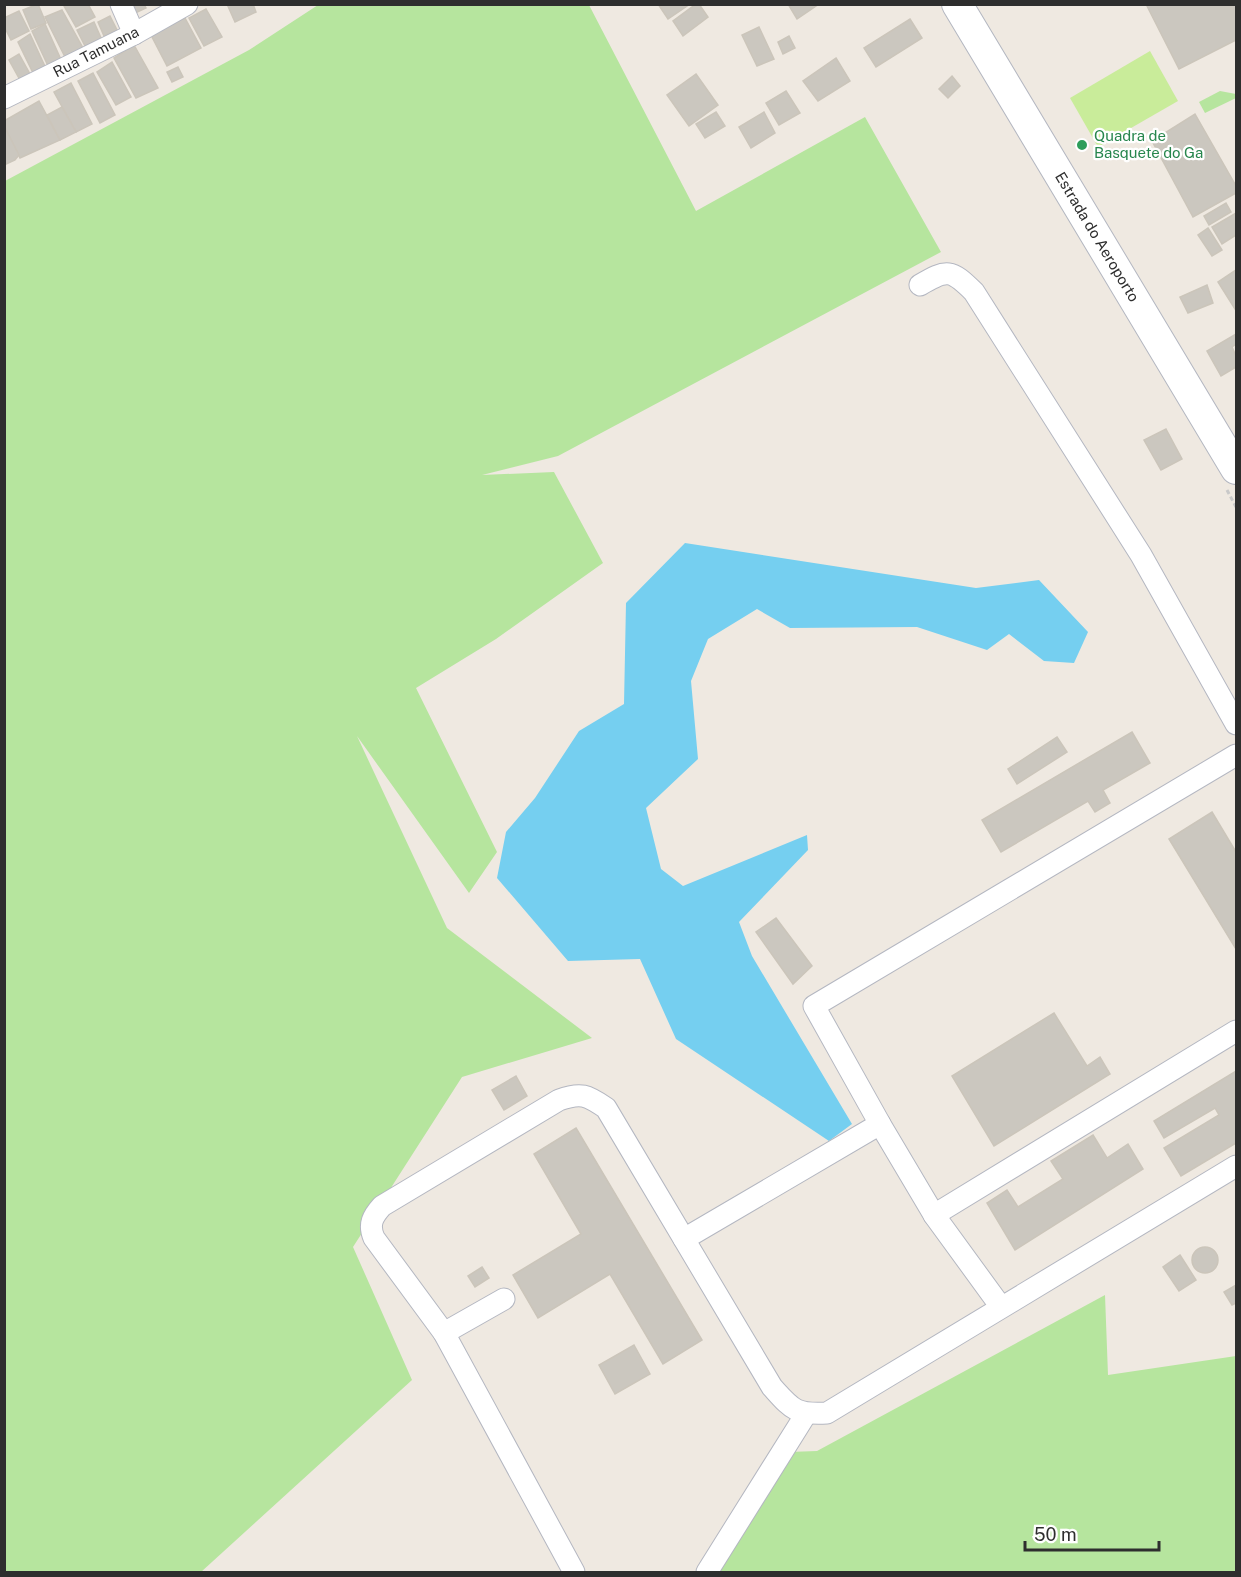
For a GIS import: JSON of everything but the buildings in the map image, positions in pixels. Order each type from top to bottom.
[{"type":"street","points":[[121,4],[134,34]]},
{"type":"street","name":"Rua Tamuana","points":[[4,98],[134,34],[187,4]]},
{"type":"street","name":"Estrada do Aeroporto","points":[[957,4],[1236,469]]},
{"type":"street","points":[[920,285],[939,274],[950,272],[974,292],[1141,555],[1236,724]]},
{"type":"street","points":[[1001,1307],[934,1215],[814,1006],[1236,755]]},
{"type":"street","points":[[934,1215],[1236,1031]]},
{"type":"street","points":[[574,1572],[444,1333],[374,1238],[371,1230],[373,1216],[382,1206],[559,1100],[576,1094],[592,1098],[606,1108],[772,1387],[789,1406],[806,1414],[826,1413],[1236,1166]]},
{"type":"street","points":[[684,1239],[880,1124]]},
{"type":"street","points":[[444,1333],[504,1299]]},
{"type":"street","points":[[707,1572],[806,1414]]},
{"type":"green space","points":[[318,5],[589,5],[696,211],[865,117],[941,252],[558,456],[482,475],[554,472],[603,563],[496,639],[416,688],[497,852],[469,893],[357,736],[447,928],[592,1038],[462,1077],[353,1247],[412,1380],[201,1572],[5,1572],[5,181],[249,50]]},
{"type":"green space","points":[[1150,51],[1178,101],[1098,147],[1070,98]]},
{"type":"green space","points":[[1220,91],[1236,94],[1236,98],[1205,113],[1199,102]]},
{"type":"green space","points":[[1105,1295],[1108,1375],[1236,1356],[1236,1572],[719,1572],[789,1452],[817,1451]]},
{"type":"water","points":[[685,543],[976,588],[1039,580],[1088,632],[1074,663],[1044,661],[1009,634],[987,650],[917,627],[790,628],[757,609],[708,639],[691,681],[698,759],[646,808],[661,869],[683,886],[807,835],[808,850],[739,922],[752,956],[852,1124],[829,1141],[676,1039],[640,959],[568,961],[497,878],[506,832],[535,798],[579,731],[624,704],[626,603]]},
{"type":"place","name":"Quadra de Basquete do Ga","points":[[1082,145]]}]
